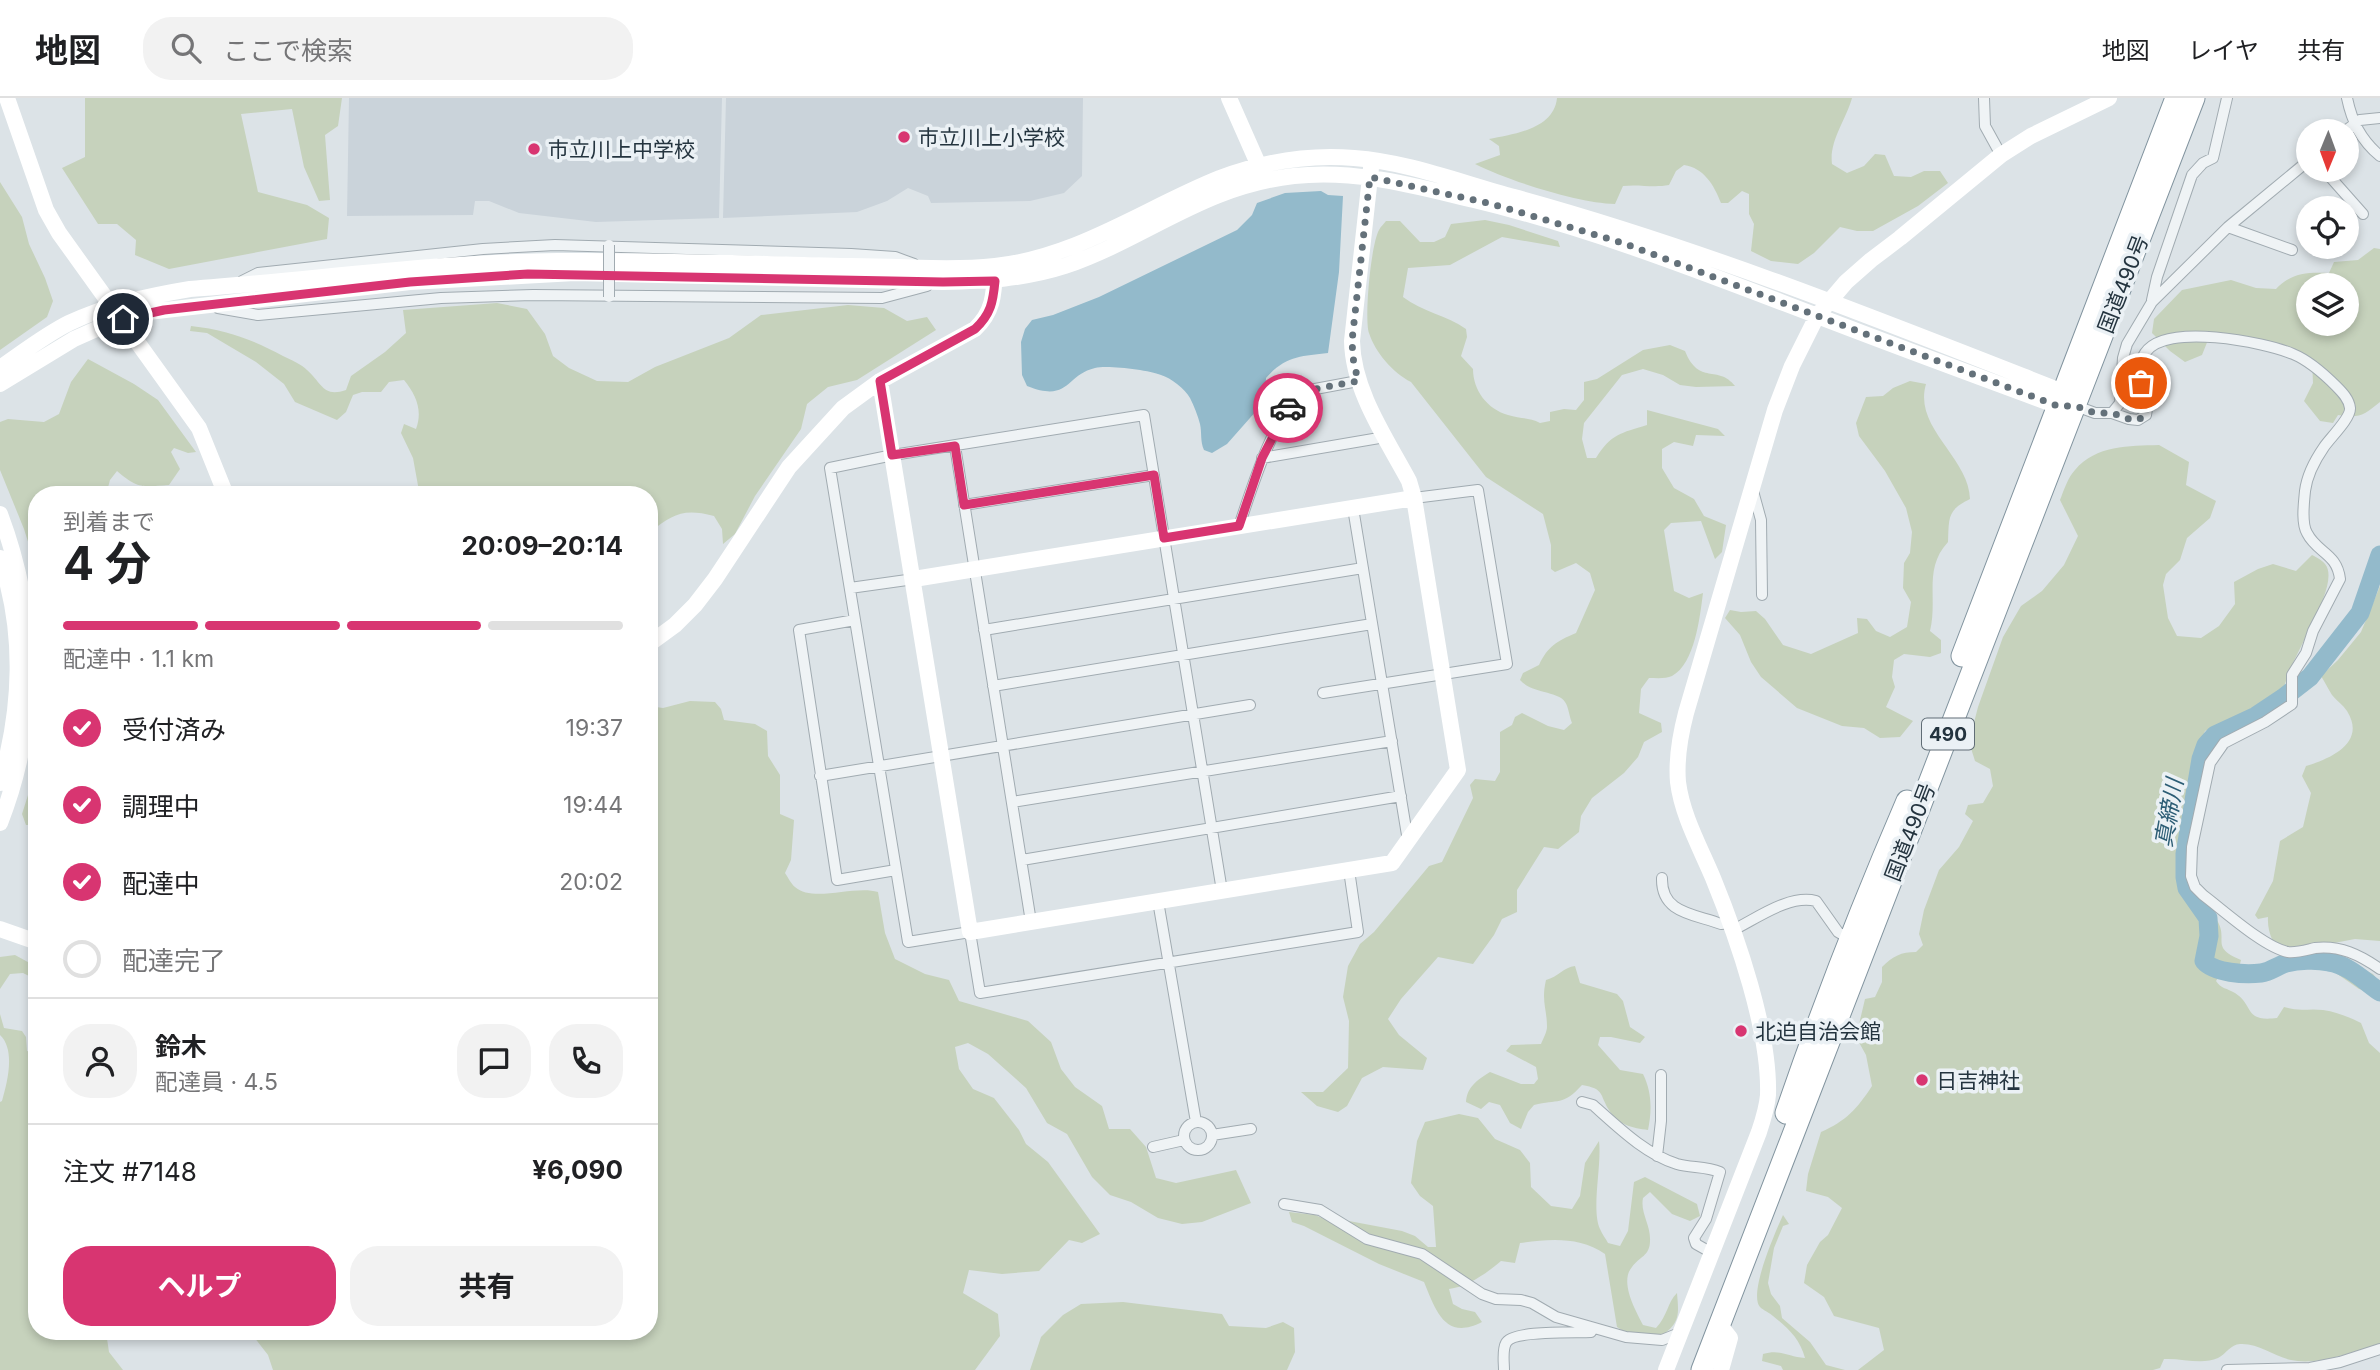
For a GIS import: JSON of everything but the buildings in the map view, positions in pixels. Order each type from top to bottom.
[{"type":"highway","name":"国道490号","points":[[1702,1370],[1858,944],[2065,401],[2176,98]]},
{"type":"highway","name":"国道490号","points":[[2065,401],[2194,98]]},
{"type":"highway","name":"国道490号","points":[[1687,1370],[1782,1125],[1808,1048],[1858,944]]},
{"type":"street","points":[[7,98],[46,210],[59,233],[199,428],[222,486]]},
{"type":"street","points":[[1228,98],[1259,166]]},
{"type":"street","points":[[1984,98],[1985,126],[2001,155]]},
{"type":"street","points":[[1666,1370],[1759,1132],[1768,1098],[1766,1066],[1756,1015],[1731,926],[1681,799],[1677,768],[1683,726],[1775,411],[1802,344],[1817,316],[1871,260],[2001,155],[2032,136],[2109,98]]},
{"type":"street","points":[[2152,302],[2157,277],[2192,175],[2203,163],[2213,158],[2227,98]]},
{"type":"street","points":[[2347,98],[2349,119]]},
{"type":"street","points":[[2359,121],[2380,118]]},
{"type":"street","points":[[2359,133],[2380,156]]},
{"type":"street","points":[[202,305],[258,315],[440,298],[533,295],[882,298],[943,282],[995,273],[1067,249],[1101,236],[1220,178],[1259,166],[1298,158],[1350,158],[1413,168],[1691,251],[1828,302],[2095,413],[2112,413],[2138,420],[2146,415],[2148,407],[2140,368],[2144,354],[2153,344],[2171,339],[2231,338],[2264,344],[2296,355],[2322,372],[2347,397],[2349,415],[2315,461],[2306,481],[2305,493],[2304,527],[2307,535],[2334,559],[2340,579],[2306,653],[2292,675],[2292,704],[2265,722],[2224,743],[2210,763],[2192,847],[2191,876],[2195,887],[2274,947],[2288,952],[2341,948],[2380,969]]},
{"type":"street","points":[[1222,891],[1144,415],[892,455],[830,468],[908,942],[1222,891],[1392,863],[1458,770],[1415,498],[1358,381],[1353,358],[1352,341],[1372,160]]},
{"type":"street","points":[[2112,413],[2120,403],[2123,358],[2127,344],[2152,302],[2228,227],[2296,171]]},
{"type":"street","points":[[0,384],[118,313],[164,294],[439,266],[519,262],[921,266],[1027,276],[1065,266],[1233,188],[1295,176],[1340,174],[1421,187],[1567,225],[1680,263],[1817,316],[2065,401]]},
{"type":"street","points":[[2335,182],[2364,214]]},
{"type":"street","points":[[2228,227],[2292,250]]},
{"type":"street","points":[[230,286],[258,273],[483,249],[609,245],[895,257],[921,266]]},
{"type":"street","points":[[609,245],[609,297]]},
{"type":"street","points":[[658,637],[695,605],[789,467],[843,408],[880,381],[975,329],[986,319],[992,307],[995,273]]},
{"type":"street","points":[[0,368],[66,325],[118,313],[148,312],[410,282],[528,274],[943,282]]},
{"type":"street","points":[[880,381],[980,993],[1358,932],[1349,870]]},
{"type":"street","points":[[1239,526],[1262,458],[1299,392],[1358,381]]},
{"type":"street","points":[[1262,458],[1385,437]]},
{"type":"street","points":[[955,446],[1031,922]]},
{"type":"street","points":[[964,505],[1154,475]]},
{"type":"street","points":[[1753,488],[1761,520],[1762,595]]},
{"type":"street","points":[[850,588],[1478,490],[1507,664],[1323,693]]},
{"type":"street","points":[[1353,508],[1408,841]]},
{"type":"street","points":[[0,514],[21,580],[28,638]]},
{"type":"street","points":[[0,558],[14,611],[18,671],[16,711],[0,783]]},
{"type":"street","points":[[984,630],[1363,568]]},
{"type":"street","points":[[855,620],[799,630],[837,880],[896,870]]},
{"type":"street","points":[[993,686],[1372,624]]},
{"type":"street","points":[[820,776],[1250,705]]},
{"type":"street","points":[[0,822],[20,763],[28,716]]},
{"type":"street","points":[[1013,802],[1392,741]]},
{"type":"street","points":[[1022,860],[1401,796]]},
{"type":"street","points":[[1662,878],[1661,890],[1671,905],[1731,926],[1808,899],[1816,901],[1830,924],[1858,944]]},
{"type":"street","points":[[1158,901],[1195,1122]]},
{"type":"street","points":[[0,929],[28,939]]},
{"type":"street","points":[[1657,1156],[1661,1121],[1661,1075]]},
{"type":"street","points":[[1583,1101],[1593,1105],[1657,1156],[1693,1168],[1710,1168],[1720,1172],[1706,1219],[1694,1238],[1696,1244],[1712,1253]]},
{"type":"street","points":[[1195,1122],[1210,1128],[1212,1135],[1211,1143],[1205,1149],[1196,1151],[1188,1148],[1184,1140],[1188,1125],[1195,1122]]},
{"type":"street","points":[[1212,1135],[1251,1129]]},
{"type":"street","points":[[1153,1147],[1184,1140]]},
{"type":"street","points":[[1284,1204],[1320,1210],[1367,1239],[1422,1254],[1482,1294],[1496,1299],[1521,1300],[1556,1317],[1601,1331],[1645,1340],[1661,1340],[1682,1332]]},
{"type":"street","points":[[1719,1325],[1730,1338],[1721,1370]]},
{"type":"street","points":[[1504,1370],[1505,1343],[1510,1338],[1550,1332],[1601,1331]]},
{"type":"street","points":[[2227,1370],[2309,1368],[2340,1362],[2380,1349]]},
{"type":"shaded area","name":"市立川上中学校","points":[[349,98],[722,98],[719,218],[596,222],[519,213],[489,201],[475,201],[473,215],[347,216]]},
{"type":"shaded area","name":"市立川上小学校","points":[[726,98],[1083,98],[1082,176],[1064,193],[1030,201],[931,203],[928,196],[908,188],[887,201],[857,212],[723,218]]},
{"type":"green space","points":[[85,98],[342,98],[338,126],[325,135],[330,200],[319,201],[304,167],[292,109],[241,114],[258,192],[307,205],[329,218],[327,239],[169,269],[135,255],[136,240],[117,224],[98,224],[62,168],[85,157]]},
{"type":"green space","points":[[1557,98],[1852,98],[1835,139],[1832,164],[1847,173],[1864,166],[1875,154],[1885,155],[1894,176],[1911,177],[1924,171],[1940,171],[1948,183],[1918,206],[1873,231],[1840,227],[1814,253],[1798,264],[1771,261],[1751,251],[1754,224],[1749,214],[1749,194],[1742,191],[1728,203],[1721,203],[1707,178],[1691,167],[1684,165],[1676,171],[1669,185],[1623,186],[1615,204],[1582,200],[1544,190],[1475,164],[1500,155],[1499,146],[1489,139],[1521,132],[1541,123],[1549,117]]},
{"type":"green space","points":[[0,182],[22,217],[29,244],[53,301],[47,317],[0,350]]},
{"type":"green space","points":[[1485,220],[1558,241],[1560,247],[1502,237],[1450,265],[1408,268],[1403,297],[1466,329],[1467,337],[1461,356],[1473,369],[1479,391],[1494,408],[1512,416],[1540,423],[1550,421],[1550,412],[1576,410],[1584,400],[1584,382],[1597,379],[1643,350],[1670,345],[1685,351],[1690,362],[1702,372],[1729,380],[1735,386],[1696,387],[1680,385],[1663,375],[1643,369],[1622,375],[1584,423],[1582,439],[1587,458],[1596,458],[1617,436],[1647,425],[1647,410],[1718,429],[1725,436],[1696,435],[1693,446],[1674,442],[1662,449],[1662,468],[1674,488],[1694,499],[1704,516],[1726,525],[1722,552],[1715,559],[1701,521],[1671,523],[1664,530],[1674,591],[1689,598],[1703,593],[1695,639],[1686,661],[1672,676],[1649,678],[1641,689],[1639,713],[1661,723],[1662,732],[1644,742],[1638,757],[1624,773],[1592,798],[1581,816],[1579,832],[1558,849],[1544,847],[1517,890],[1517,912],[1502,919],[1473,964],[1438,957],[1401,999],[1388,1019],[1399,1035],[1427,1058],[1423,1070],[1383,1067],[1362,1078],[1347,1106],[1338,1112],[1317,1106],[1301,1092],[1323,1092],[1348,1068],[1349,1021],[1343,997],[1348,966],[1360,944],[1374,932],[1429,866],[1442,862],[1473,798],[1470,785],[1475,779],[1495,781],[1500,772],[1500,732],[1512,725],[1515,717],[1522,713],[1548,726],[1564,730],[1572,723],[1562,698],[1531,688],[1520,680],[1523,673],[1539,665],[1554,645],[1576,633],[1595,590],[1590,573],[1576,563],[1555,572],[1551,569],[1551,545],[1543,514],[1486,477],[1411,382],[1386,361],[1369,333],[1367,313],[1371,265],[1376,238],[1386,221],[1400,221],[1420,242],[1434,242],[1445,237],[1451,224]]},
{"type":"green space","points":[[2374,248],[2380,249],[2380,402],[2361,415],[2338,415],[2333,423],[2320,421],[2304,401],[2313,383],[2312,361],[2282,344],[2244,337],[2210,335],[2202,355],[2185,362],[2152,333],[2154,319],[2182,290],[2231,280],[2256,288],[2276,289],[2296,277],[2296,336],[2359,336],[2359,273],[2329,273],[2334,262],[2358,260]]},
{"type":"green space","points":[[497,303],[527,309],[545,334],[553,356],[569,368],[597,381],[628,382],[655,367],[729,338],[761,315],[848,305],[884,308],[907,321],[927,317],[936,330],[857,380],[828,387],[807,404],[801,429],[755,496],[735,534],[723,544],[722,529],[714,516],[679,514],[658,526],[658,486],[418,486],[413,458],[401,433],[404,424],[416,429],[419,415],[415,397],[404,380],[389,382],[381,392],[353,395],[346,412],[337,420],[295,402],[284,384],[256,362],[207,333],[190,331],[191,326],[249,340],[299,364],[328,391],[338,392],[346,390],[351,376],[406,333],[403,310]]},
{"type":"green space","points":[[88,359],[134,384],[158,400],[196,452],[188,453],[174,448],[171,452],[180,469],[169,485],[141,486],[117,471],[108,486],[28,486],[28,542],[0,470],[0,422],[8,419],[44,422],[59,414],[71,382]]},
{"type":"green space","points":[[1910,381],[1926,384],[1924,400],[1927,415],[1961,470],[1970,499],[1953,511],[1948,542],[1940,552],[1933,573],[1930,631],[1941,640],[1941,653],[1930,657],[1904,654],[1894,660],[1892,677],[1895,687],[1886,707],[1913,721],[1900,737],[1880,738],[1864,728],[1842,726],[1797,708],[1761,677],[1751,662],[1740,635],[1725,618],[1730,610],[1756,611],[1783,645],[1811,654],[1858,633],[1857,618],[1867,619],[1876,631],[1890,637],[1907,627],[1911,602],[1903,588],[1904,563],[1910,553],[1912,532],[1906,508],[1885,471],[1859,436],[1856,423],[1866,397],[1883,396],[1893,388]]},
{"type":"green space","points":[[2159,445],[2189,462],[2186,485],[2216,501],[2210,518],[2187,538],[2180,560],[2166,574],[2163,585],[2168,618],[2177,636],[2201,638],[2219,626],[2235,604],[2234,582],[2258,569],[2273,564],[2296,571],[2312,555],[2325,564],[2328,574],[2320,606],[2287,677],[2284,690],[2267,702],[2205,731],[2182,817],[2179,864],[2182,884],[2189,900],[2215,918],[2221,929],[2223,947],[2241,960],[2239,968],[2224,968],[2216,981],[2220,986],[2235,993],[2259,1018],[2277,1018],[2284,1007],[2323,1010],[2347,1017],[2361,1023],[2369,1043],[2380,1053],[2380,1344],[2336,1357],[2302,1361],[2240,1344],[2212,1360],[2164,1359],[2160,1368],[2153,1370],[1858,1370],[1884,1350],[1879,1328],[1834,1316],[1824,1297],[1804,1283],[1807,1265],[1820,1242],[1828,1235],[1842,1208],[1828,1197],[1806,1191],[1808,1174],[1821,1132],[1850,1113],[1872,1086],[1866,1055],[1856,1037],[1865,999],[1875,997],[1882,982],[1882,967],[1886,963],[1902,954],[1916,952],[1923,945],[1919,934],[1924,910],[1939,870],[1959,847],[1973,821],[1965,814],[1968,805],[1983,803],[1993,786],[1990,769],[1975,761],[1969,742],[1978,707],[2003,637],[2021,606],[2042,591],[2064,565],[2078,536],[2060,500],[2068,480],[2083,462],[2103,451]]},
{"type":"green space","points":[[2380,586],[2380,941],[2355,939],[2334,943],[2330,953],[2373,974],[2380,983],[2379,995],[2359,989],[2333,971],[2307,967],[2282,958],[2270,933],[2268,917],[2258,919],[2255,915],[2273,881],[2280,841],[2303,827],[2311,793],[2302,776],[2306,766],[2335,754],[2349,741],[2352,722],[2321,676],[2361,632]]},
{"type":"green space","points":[[690,701],[715,702],[721,709],[724,720],[755,724],[767,731],[768,756],[780,775],[780,814],[794,820],[791,860],[785,873],[794,886],[812,894],[868,890],[878,892],[885,933],[895,959],[925,974],[949,980],[959,1001],[1028,1021],[1051,1042],[1061,1069],[1075,1087],[1102,1106],[1109,1129],[1130,1129],[1146,1147],[1156,1178],[1176,1183],[1236,1170],[1251,1203],[1202,1222],[1182,1224],[1158,1218],[1131,1202],[1110,1195],[1092,1177],[1067,1134],[1047,1123],[1026,1088],[988,1054],[968,1043],[955,1047],[959,1069],[973,1089],[994,1098],[1019,1130],[1026,1144],[1048,1162],[1100,1234],[1082,1243],[1069,1240],[1039,1271],[1002,1274],[969,1270],[963,1293],[998,1314],[1000,1336],[975,1370],[273,1370],[268,1355],[256,1340],[658,1340],[658,707]]},
{"type":"green space","points":[[28,795],[28,825],[22,814]]},
{"type":"green space","points":[[15,955],[28,962],[28,976],[10,974],[0,989],[0,957]]},
{"type":"green space","points":[[1575,966],[1580,983],[1617,994],[1623,1001],[1630,1027],[1645,1037],[1640,1043],[1600,1037],[1598,1045],[1620,1070],[1643,1074],[1650,1102],[1648,1130],[1621,1122],[1613,1115],[1598,1090],[1582,1085],[1565,1099],[1534,1105],[1521,1129],[1510,1123],[1500,1105],[1489,1102],[1481,1109],[1466,1102],[1468,1092],[1474,1084],[1490,1072],[1521,1084],[1534,1084],[1538,1079],[1536,1067],[1506,1051],[1511,1045],[1541,1044],[1547,1027],[1544,999],[1546,980]]},
{"type":"green space","points":[[0,1014],[4,1028],[22,1031],[26,1037],[28,1051],[28,1340],[107,1340],[109,1352],[123,1370],[0,1370],[0,1102],[6,1085],[9,1058],[5,1041],[0,1035]]},
{"type":"green space","points":[[1459,1114],[1478,1118],[1495,1139],[1520,1150],[1530,1163],[1531,1187],[1551,1206],[1572,1209],[1580,1196],[1585,1163],[1599,1141],[1596,1210],[1600,1229],[1608,1243],[1620,1246],[1628,1231],[1634,1182],[1645,1177],[1697,1204],[1700,1216],[1690,1221],[1672,1214],[1650,1192],[1643,1198],[1650,1246],[1628,1273],[1628,1288],[1643,1325],[1656,1328],[1677,1293],[1678,1313],[1675,1323],[1660,1337],[1626,1333],[1617,1327],[1605,1254],[1585,1244],[1553,1240],[1520,1243],[1515,1263],[1501,1261],[1476,1279],[1449,1289],[1453,1304],[1475,1312],[1482,1322],[1459,1328],[1444,1320],[1424,1282],[1379,1264],[1292,1222],[1289,1212],[1315,1215],[1337,1224],[1349,1221],[1402,1231],[1415,1236],[1428,1247],[1436,1247],[1433,1206],[1420,1196],[1411,1183],[1417,1141],[1425,1122]]},
{"type":"green space","points":[[1783,1215],[1789,1224],[1783,1226],[1774,1248],[1768,1283],[1771,1294],[1780,1306],[1782,1318],[1810,1342],[1826,1365],[1845,1370],[1783,1370],[1781,1366],[1762,1361],[1763,1354],[1769,1353],[1805,1358],[1793,1334],[1760,1307],[1757,1300],[1764,1262]]},
{"type":"green space","points":[[1123,1302],[1222,1314],[1229,1326],[1266,1328],[1283,1322],[1294,1328],[1295,1352],[1287,1370],[1030,1370],[1041,1337],[1063,1315],[1081,1304]]},
{"type":"water","points":[[1321,191],[1328,195],[1343,196],[1339,272],[1328,353],[1294,358],[1273,371],[1266,378],[1265,401],[1227,444],[1212,453],[1204,450],[1200,424],[1190,398],[1173,381],[1155,373],[1101,367],[1085,371],[1060,390],[1041,390],[1027,386],[1022,375],[1021,342],[1025,329],[1032,320],[1099,297],[1237,230],[1252,215],[1257,203],[1285,193]]},
{"type":"waterway","name":"真締川","points":[[2380,555],[2360,613],[2310,677],[2256,716],[2215,735],[2206,745],[2201,759],[2185,854],[2187,888],[2208,918],[2209,936],[2204,961],[2209,965],[2230,972],[2254,974],[2291,962],[2324,961],[2350,970],[2380,992]]},
{"type":"way so far","points":[[1288,408],[1299,392],[1358,381],[1352,341],[1370,177],[1492,204],[1623,243],[2058,406],[2076,406],[2095,413],[2112,413],[2138,420],[2146,415],[2148,407],[2141,383]]},
{"type":"place","name":"市立川上小学校","points":[[904,137]]},
{"type":"place","name":"市立川上中学校","points":[[534,149]]},
{"type":"place","name":"北迫自治会館","points":[[1741,1031]]},
{"type":"place","name":"日吉神社","points":[[1922,1080]]},
{"type":"route","points":[[123,319],[148,312],[410,282],[528,274],[995,281],[992,307],[986,319],[975,329],[880,381],[892,455],[955,446],[964,505],[1154,475],[1164,538],[1239,526],[1262,458],[1288,408]]}]
